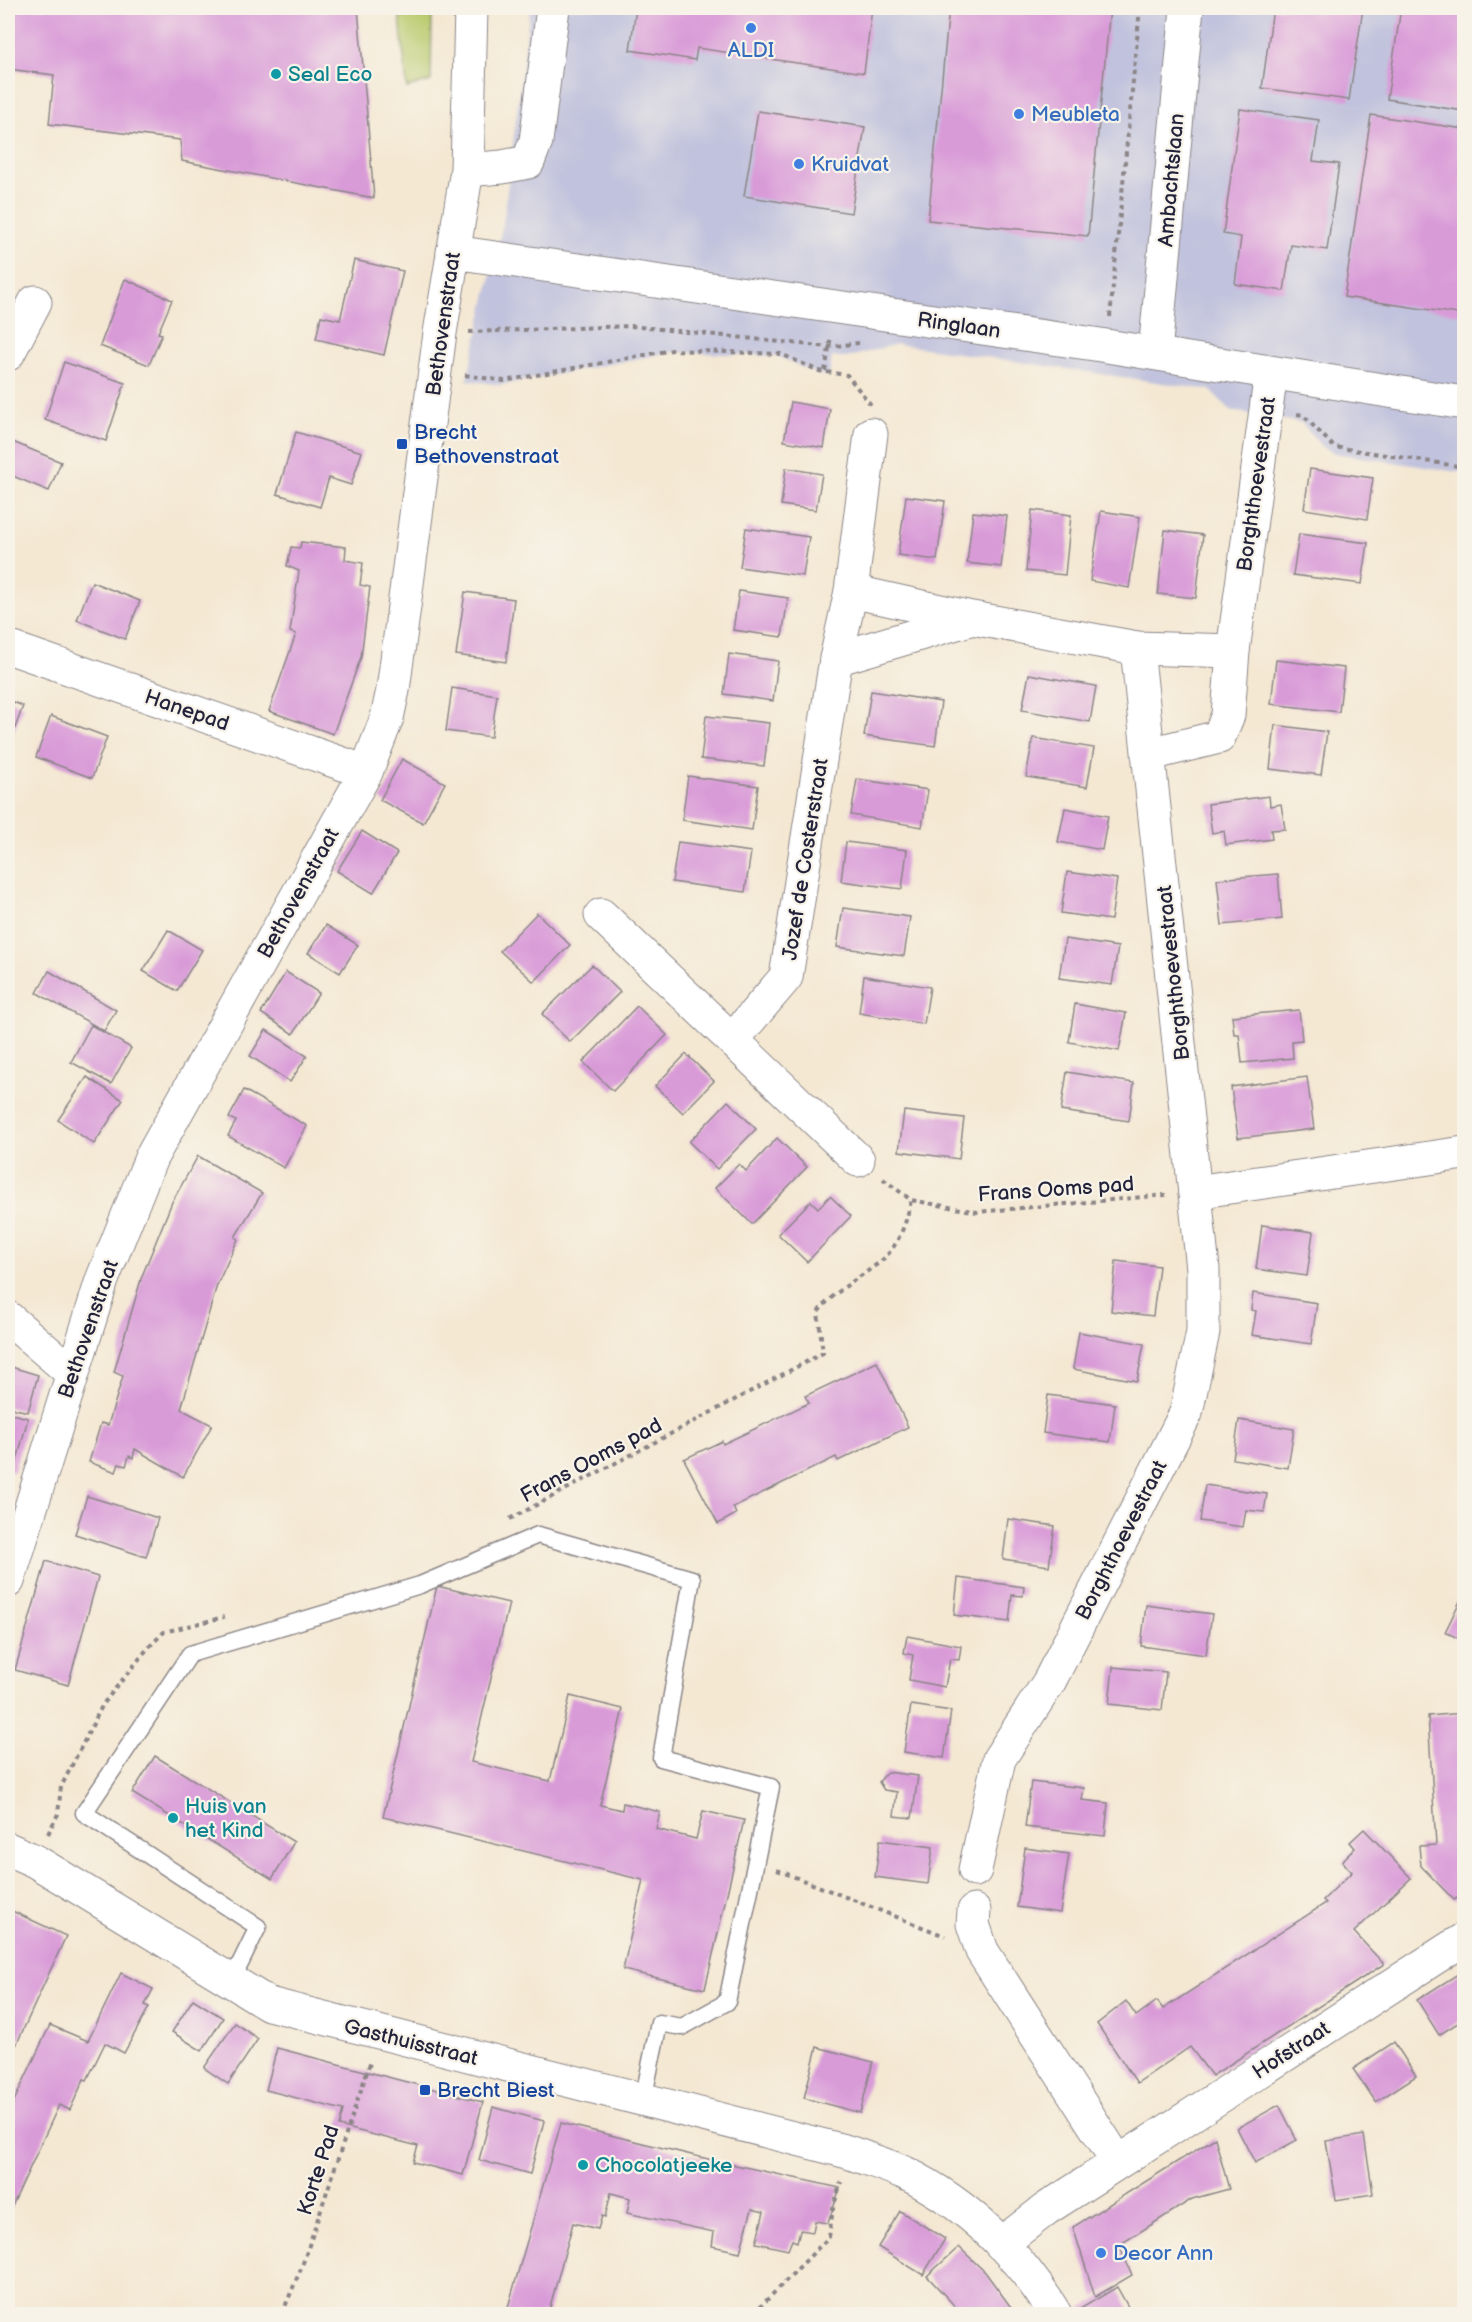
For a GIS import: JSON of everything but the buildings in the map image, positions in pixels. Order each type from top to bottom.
[{"type":"street","name":"Bethovenstraat","points":[[8,1581],[102,1280],[151,1158],[366,772],[387,718],[393,690],[440,333],[467,170],[471,8]]},
{"type":"street","points":[[467,170],[528,162],[536,141],[553,8]]},
{"type":"street","name":"Ambachtslaan","points":[[1155,353],[1187,8]]},
{"type":"street","name":"Ringlaan","points":[[453,252],[1155,353],[1464,403]]},
{"type":"street","points":[[8,354],[35,302]]},
{"type":"street","name":"Borghthoevestraat","points":[[1150,754],[1219,737],[1228,716],[1233,651],[1271,373]]},
{"type":"street","name":"Jozef de Costerstraat","points":[[733,1039],[786,977],[836,659],[851,591],[871,434]]},
{"type":"street","points":[[851,591],[972,618],[1137,648],[1233,651]]},
{"type":"street","points":[[836,659],[972,618]]},
{"type":"street","name":"Hanepad","points":[[8,647],[366,772]]},
{"type":"street","name":"Borghthoevestraat","points":[[975,1870],[999,1759],[1049,1682],[1186,1413],[1203,1332],[1203,1269],[1137,648]]},
{"type":"street","points":[[601,915],[858,1161]]},
{"type":"street","points":[[1195,1192],[1464,1153]]},
{"type":"street","points":[[8,1317],[72,1373]]},
{"type":"street","name":"Gasthuisstraat","points":[[21,1855],[269,2004],[379,2034],[848,2152],[905,2174],[964,2210],[1001,2244],[1029,2272],[1055,2314]]},
{"type":"street","points":[[974,1911],[973,1924],[982,1951],[1118,2162]]},
{"type":"street","name":"Hofstraat","points":[[1001,2244],[1046,2209],[1464,1939]]},
{"type":"lane","points":[[232,1980],[258,1927],[84,1813],[190,1654],[420,1585],[538,1535],[692,1579],[661,1758],[771,1787],[727,2002],[682,2027],[659,2023],[643,2100]]},
{"type":"path","points":[[1107,346],[1140,8]]},
{"type":"path","points":[[440,333],[631,326],[829,347],[864,342]]},
{"type":"path","points":[[435,371],[504,381],[672,350],[773,353],[819,371],[847,375],[871,403],[871,434]]},
{"type":"path","points":[[858,1161],[912,1200]]},
{"type":"path","name":"Frans Ooms pad","points":[[501,1524],[823,1353],[818,1312],[834,1294],[882,1260],[906,1225],[912,1200],[977,1212],[1195,1192]]},
{"type":"path","points":[[21,1855],[58,1814],[61,1787],[103,1704],[148,1648],[164,1632],[234,1615]]},
{"type":"path","points":[[756,1861],[982,1951]]},
{"type":"path","name":"Korte Pad","points":[[282,2314],[302,2266],[379,2034]]},
{"type":"path","points":[[753,2314],[829,2237],[833,2208],[848,2152]]},
{"type":"shaded area","points":[[530,8],[1464,8],[1464,473],[1334,453],[1321,446],[1302,423],[1231,411],[1210,390],[897,344],[846,358],[832,357],[829,375],[817,374],[777,356],[672,352],[501,385],[467,380],[503,224]]},
{"type":"green space","points":[[399,8],[432,8],[431,81],[407,88]]},
{"type":"place","name":"ALDI","points":[[751,28]]},
{"type":"place","name":"Seal Eco","points":[[276,74]]},
{"type":"place","name":"Meubleta","points":[[1019,114]]},
{"type":"place","name":"Kruidvat","points":[[799,164]]},
{"type":"place","name":"Brecht Bethovenstraat","points":[[402,444]]},
{"type":"place","name":"Huis van het Kind","points":[[173,1818]]},
{"type":"place","name":"Brecht Biest","points":[[425,2090]]},
{"type":"place","name":"Chocolatjeeke","points":[[583,2165]]},
{"type":"place","name":"Decor Ann","points":[[1101,2253]]}]
